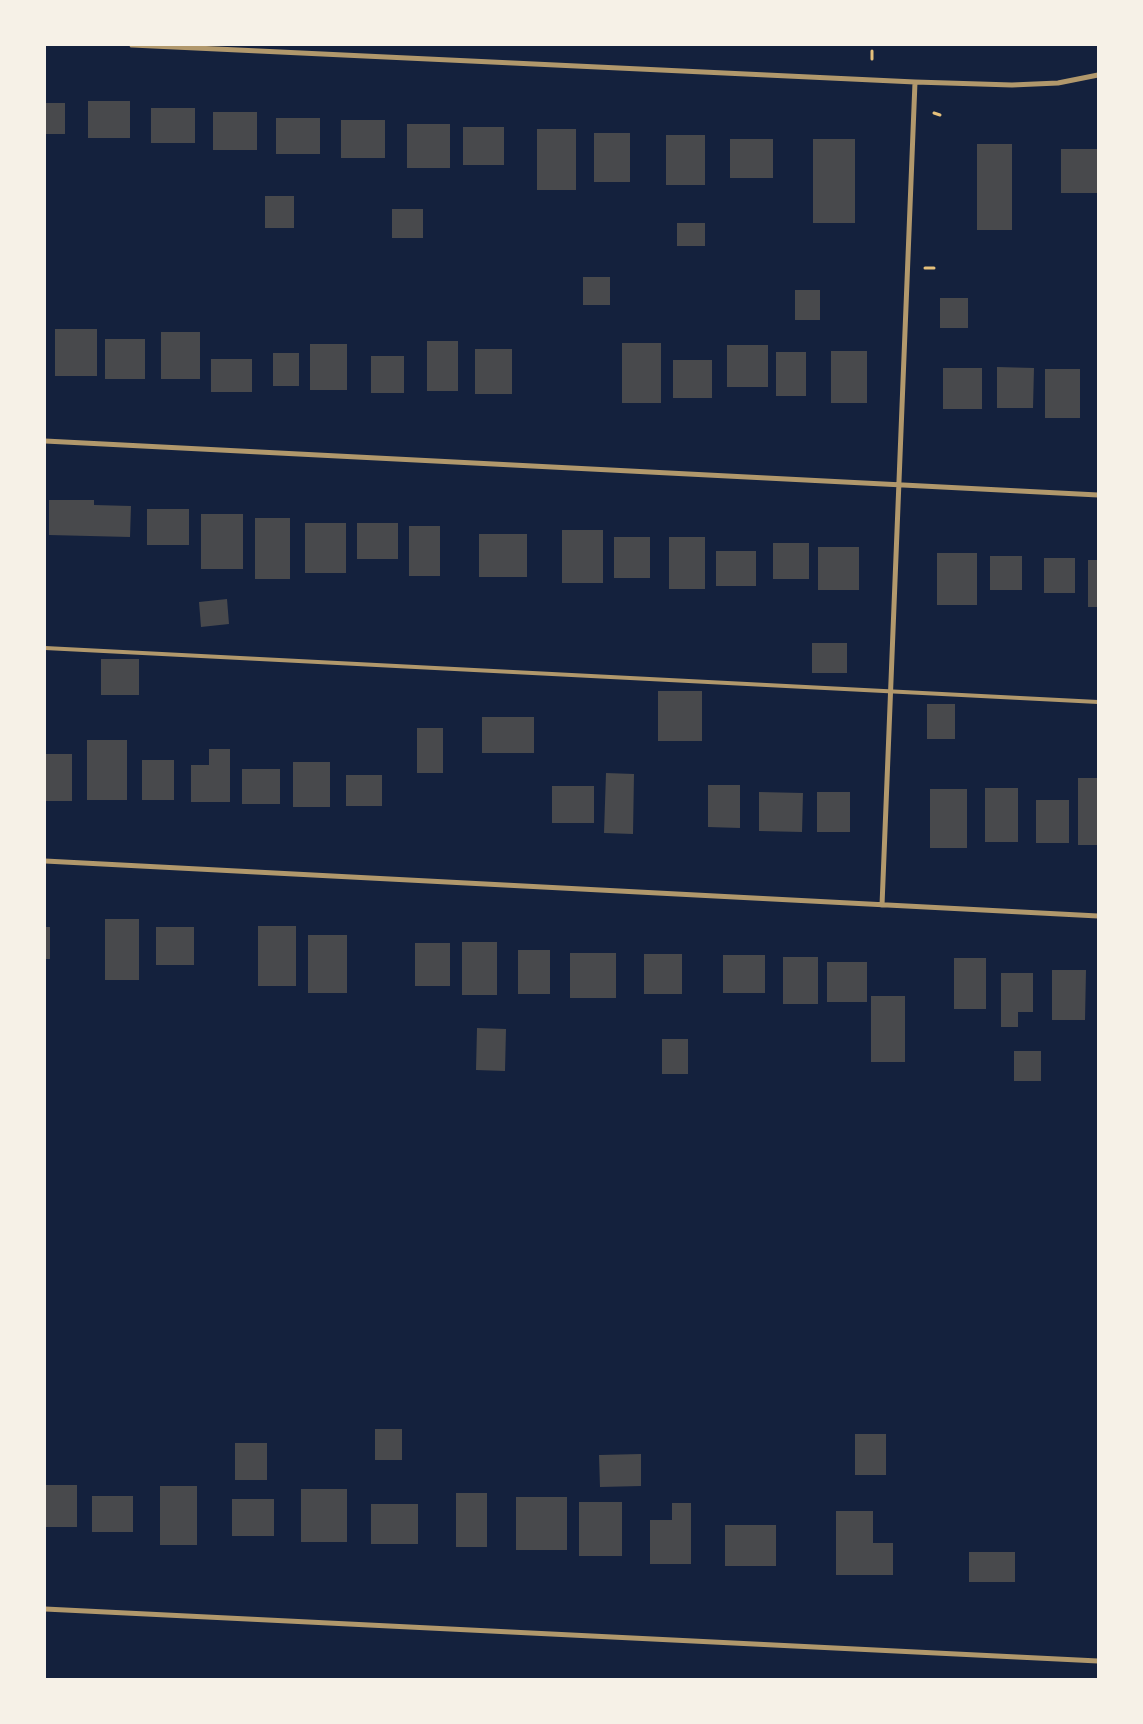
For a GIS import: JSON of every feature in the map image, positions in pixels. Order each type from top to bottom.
[{"type":"street","points":[[132,45],[915,82],[1012,85],[1058,83],[1098,75]]},
{"type":"street","points":[[882,904],[915,82]]},
{"type":"street","points":[[45,442],[1098,495]]},
{"type":"street","points":[[45,862],[1098,916]]},
{"type":"street","points":[[45,1609],[1098,1661]]},
{"type":"lane","points":[[45,648],[1098,702]]},
{"type":"path","points":[[872,51],[872,59]]},
{"type":"path","points":[[934,113],[940,115]]},
{"type":"building","points":[[88,101],[130,101],[130,138],[88,138]]},
{"type":"building","points":[[45,103],[65,103],[65,134],[45,134]]},
{"type":"building","points":[[151,108],[195,108],[195,143],[151,143]]},
{"type":"building","points":[[213,112],[257,112],[257,150],[213,150]]},
{"type":"building","points":[[276,118],[320,118],[320,154],[276,154]]},
{"type":"building","points":[[341,120],[385,120],[385,158],[341,158]]},
{"type":"building","points":[[407,124],[450,124],[450,168],[407,168]]},
{"type":"building","points":[[463,127],[504,127],[504,165],[463,165]]},
{"type":"building","points":[[537,129],[576,129],[576,190],[537,190]]},
{"type":"building","points":[[594,133],[630,133],[630,182],[594,182]]},
{"type":"building","points":[[666,135],[705,135],[705,185],[666,185]]},
{"type":"building","points":[[730,139],[773,139],[773,178],[730,178]]},
{"type":"building","points":[[813,139],[855,139],[855,223],[813,223]]},
{"type":"building","points":[[977,144],[1012,144],[1012,230],[977,230]]},
{"type":"building","points":[[1061,149],[1098,149],[1098,193],[1061,193]]},
{"type":"building","points":[[265,196],[294,196],[294,228],[265,228]]},
{"type":"building","points":[[392,209],[423,209],[423,238],[392,238]]},
{"type":"building","points":[[677,223],[705,223],[705,246],[677,246]]},
{"type":"building","points":[[583,277],[610,277],[610,305],[583,305]]},
{"type":"building","points":[[795,290],[820,290],[820,320],[795,320]]},
{"type":"building","points":[[940,298],[968,298],[968,328],[940,328]]},
{"type":"building","points":[[55,329],[97,329],[97,376],[55,376]]},
{"type":"building","points":[[161,332],[200,332],[200,379],[161,379]]},
{"type":"building","points":[[105,339],[145,339],[145,379],[105,379]]},
{"type":"building","points":[[427,341],[458,341],[458,391],[427,391]]},
{"type":"building","points":[[622,343],[661,343],[661,403],[622,403]]},
{"type":"building","points":[[310,344],[347,344],[347,390],[310,390]]},
{"type":"building","points":[[727,345],[768,345],[768,387],[727,387]]},
{"type":"building","points":[[475,349],[512,349],[512,394],[475,394]]},
{"type":"building","points":[[831,351],[867,351],[867,403],[831,403]]},
{"type":"building","points":[[776,352],[806,352],[806,396],[776,396]]},
{"type":"building","points":[[273,353],[299,353],[299,386],[273,386]]},
{"type":"building","points":[[371,356],[404,356],[404,393],[371,393]]},
{"type":"building","points":[[211,359],[252,359],[252,392],[211,392]]},
{"type":"building","points":[[673,360],[712,360],[712,398],[673,398]]},
{"type":"building","points":[[997,367],[1034,368],[1033,408],[997,408]]},
{"type":"building","points":[[943,368],[982,368],[982,409],[943,409]]},
{"type":"building","points":[[1045,369],[1080,369],[1080,418],[1045,418]]},
{"type":"building","points":[[49,500],[94,500],[94,505],[131,506],[130,537],[49,535]]},
{"type":"building","points":[[147,509],[189,509],[189,545],[147,545]]},
{"type":"building","points":[[201,514],[243,514],[243,569],[201,569]]},
{"type":"building","points":[[255,518],[290,518],[290,579],[255,579]]},
{"type":"building","points":[[305,523],[346,523],[346,573],[305,573]]},
{"type":"building","points":[[357,523],[398,523],[398,559],[357,559]]},
{"type":"building","points":[[409,526],[440,526],[440,576],[409,576]]},
{"type":"building","points":[[562,530],[603,530],[603,583],[562,583]]},
{"type":"building","points":[[479,534],[527,534],[527,577],[479,577]]},
{"type":"building","points":[[614,537],[650,537],[650,578],[614,578]]},
{"type":"building","points":[[669,537],[705,537],[705,589],[669,589]]},
{"type":"building","points":[[773,543],[809,543],[809,579],[773,579]]},
{"type":"building","points":[[818,547],[859,547],[859,590],[818,590]]},
{"type":"building","points":[[716,551],[756,551],[756,586],[716,586]]},
{"type":"building","points":[[937,553],[977,553],[977,605],[937,605]]},
{"type":"building","points":[[990,556],[1022,556],[1022,590],[990,590]]},
{"type":"building","points":[[1044,558],[1075,558],[1075,593],[1044,593]]},
{"type":"building","points":[[1088,560],[1098,560],[1098,607],[1088,607]]},
{"type":"building","points":[[227,599],[229,624],[201,627],[199,602]]},
{"type":"building","points":[[812,643],[847,643],[847,673],[812,673]]},
{"type":"building","points":[[101,659],[139,659],[139,695],[101,695]]},
{"type":"building","points":[[658,691],[702,691],[702,741],[658,741]]},
{"type":"building","points":[[927,704],[955,704],[955,739],[927,739]]},
{"type":"building","points":[[482,717],[534,717],[534,753],[482,753]]},
{"type":"building","points":[[417,728],[443,728],[443,773],[417,773]]},
{"type":"building","points":[[87,740],[127,740],[127,800],[87,800]]},
{"type":"building","points":[[209,749],[230,749],[230,802],[191,802],[191,765],[209,765]]},
{"type":"building","points":[[45,754],[72,754],[72,801],[45,801]]},
{"type":"building","points":[[142,760],[174,760],[174,800],[142,800]]},
{"type":"building","points":[[293,762],[330,762],[330,807],[293,807]]},
{"type":"building","points":[[242,769],[280,769],[280,804],[242,804]]},
{"type":"building","points":[[606,773],[634,774],[633,834],[604,833]]},
{"type":"building","points":[[346,775],[382,775],[382,806],[346,806]]},
{"type":"building","points":[[1078,778],[1098,778],[1098,845],[1078,845]]},
{"type":"building","points":[[708,785],[740,785],[740,828],[708,827]]},
{"type":"building","points":[[552,786],[594,786],[594,823],[552,823]]},
{"type":"building","points":[[985,788],[1018,788],[1018,842],[985,842]]},
{"type":"building","points":[[930,789],[967,789],[967,848],[930,848]]},
{"type":"building","points":[[759,792],[803,793],[802,832],[759,831]]},
{"type":"building","points":[[817,792],[850,792],[850,832],[817,832]]},
{"type":"building","points":[[1036,800],[1069,800],[1069,843],[1036,843]]},
{"type":"building","points":[[105,919],[139,919],[139,980],[105,980]]},
{"type":"building","points":[[258,926],[296,926],[296,986],[258,986]]},
{"type":"building","points":[[45,927],[50,927],[50,959],[45,959]]},
{"type":"building","points":[[156,927],[194,927],[194,965],[156,965]]},
{"type":"building","points":[[308,935],[347,935],[347,993],[308,993]]},
{"type":"building","points":[[462,942],[497,942],[497,995],[462,995]]},
{"type":"building","points":[[415,943],[450,943],[450,986],[415,986]]},
{"type":"building","points":[[518,950],[550,950],[550,994],[518,994]]},
{"type":"building","points":[[570,953],[616,953],[616,998],[570,998]]},
{"type":"building","points":[[644,954],[682,954],[682,994],[644,994]]},
{"type":"building","points":[[723,955],[765,955],[765,993],[723,993]]},
{"type":"building","points":[[783,957],[818,957],[818,1004],[783,1004]]},
{"type":"building","points":[[954,958],[986,958],[986,1009],[954,1009]]},
{"type":"building","points":[[827,962],[867,962],[867,1002],[827,1002]]},
{"type":"building","points":[[1052,970],[1086,970],[1085,1020],[1052,1020]]},
{"type":"building","points":[[1001,973],[1033,973],[1033,1012],[1018,1012],[1018,1027],[1001,1027]]},
{"type":"building","points":[[871,996],[905,996],[905,1062],[871,1062]]},
{"type":"building","points":[[477,1028],[506,1029],[505,1071],[476,1070]]},
{"type":"building","points":[[662,1039],[688,1039],[688,1074],[662,1074]]},
{"type":"building","points":[[1014,1051],[1041,1051],[1041,1081],[1014,1081]]},
{"type":"building","points":[[375,1429],[402,1429],[402,1460],[375,1460]]},
{"type":"building","points":[[855,1434],[886,1434],[886,1475],[855,1475]]},
{"type":"building","points":[[235,1443],[267,1443],[267,1480],[235,1480]]},
{"type":"building","points":[[641,1454],[641,1486],[600,1487],[599,1455]]},
{"type":"building","points":[[45,1485],[77,1485],[77,1527],[45,1527]]},
{"type":"building","points":[[160,1486],[197,1486],[197,1545],[160,1545]]},
{"type":"building","points":[[301,1489],[347,1489],[347,1542],[301,1542]]},
{"type":"building","points":[[456,1493],[487,1493],[487,1547],[456,1547]]},
{"type":"building","points":[[92,1496],[133,1496],[133,1532],[92,1532]]},
{"type":"building","points":[[516,1497],[567,1497],[567,1550],[516,1550]]},
{"type":"building","points":[[232,1499],[274,1499],[274,1536],[232,1536]]},
{"type":"building","points":[[579,1502],[622,1502],[622,1556],[579,1556]]},
{"type":"building","points":[[672,1503],[691,1503],[691,1564],[650,1564],[650,1520],[672,1520]]},
{"type":"building","points":[[371,1504],[418,1504],[418,1544],[371,1544]]},
{"type":"building","points":[[836,1511],[873,1511],[873,1543],[893,1543],[893,1575],[836,1575]]},
{"type":"building","points":[[725,1525],[776,1525],[776,1566],[725,1566]]},
{"type":"building","points":[[969,1552],[1015,1552],[1015,1582],[969,1582]]}]
